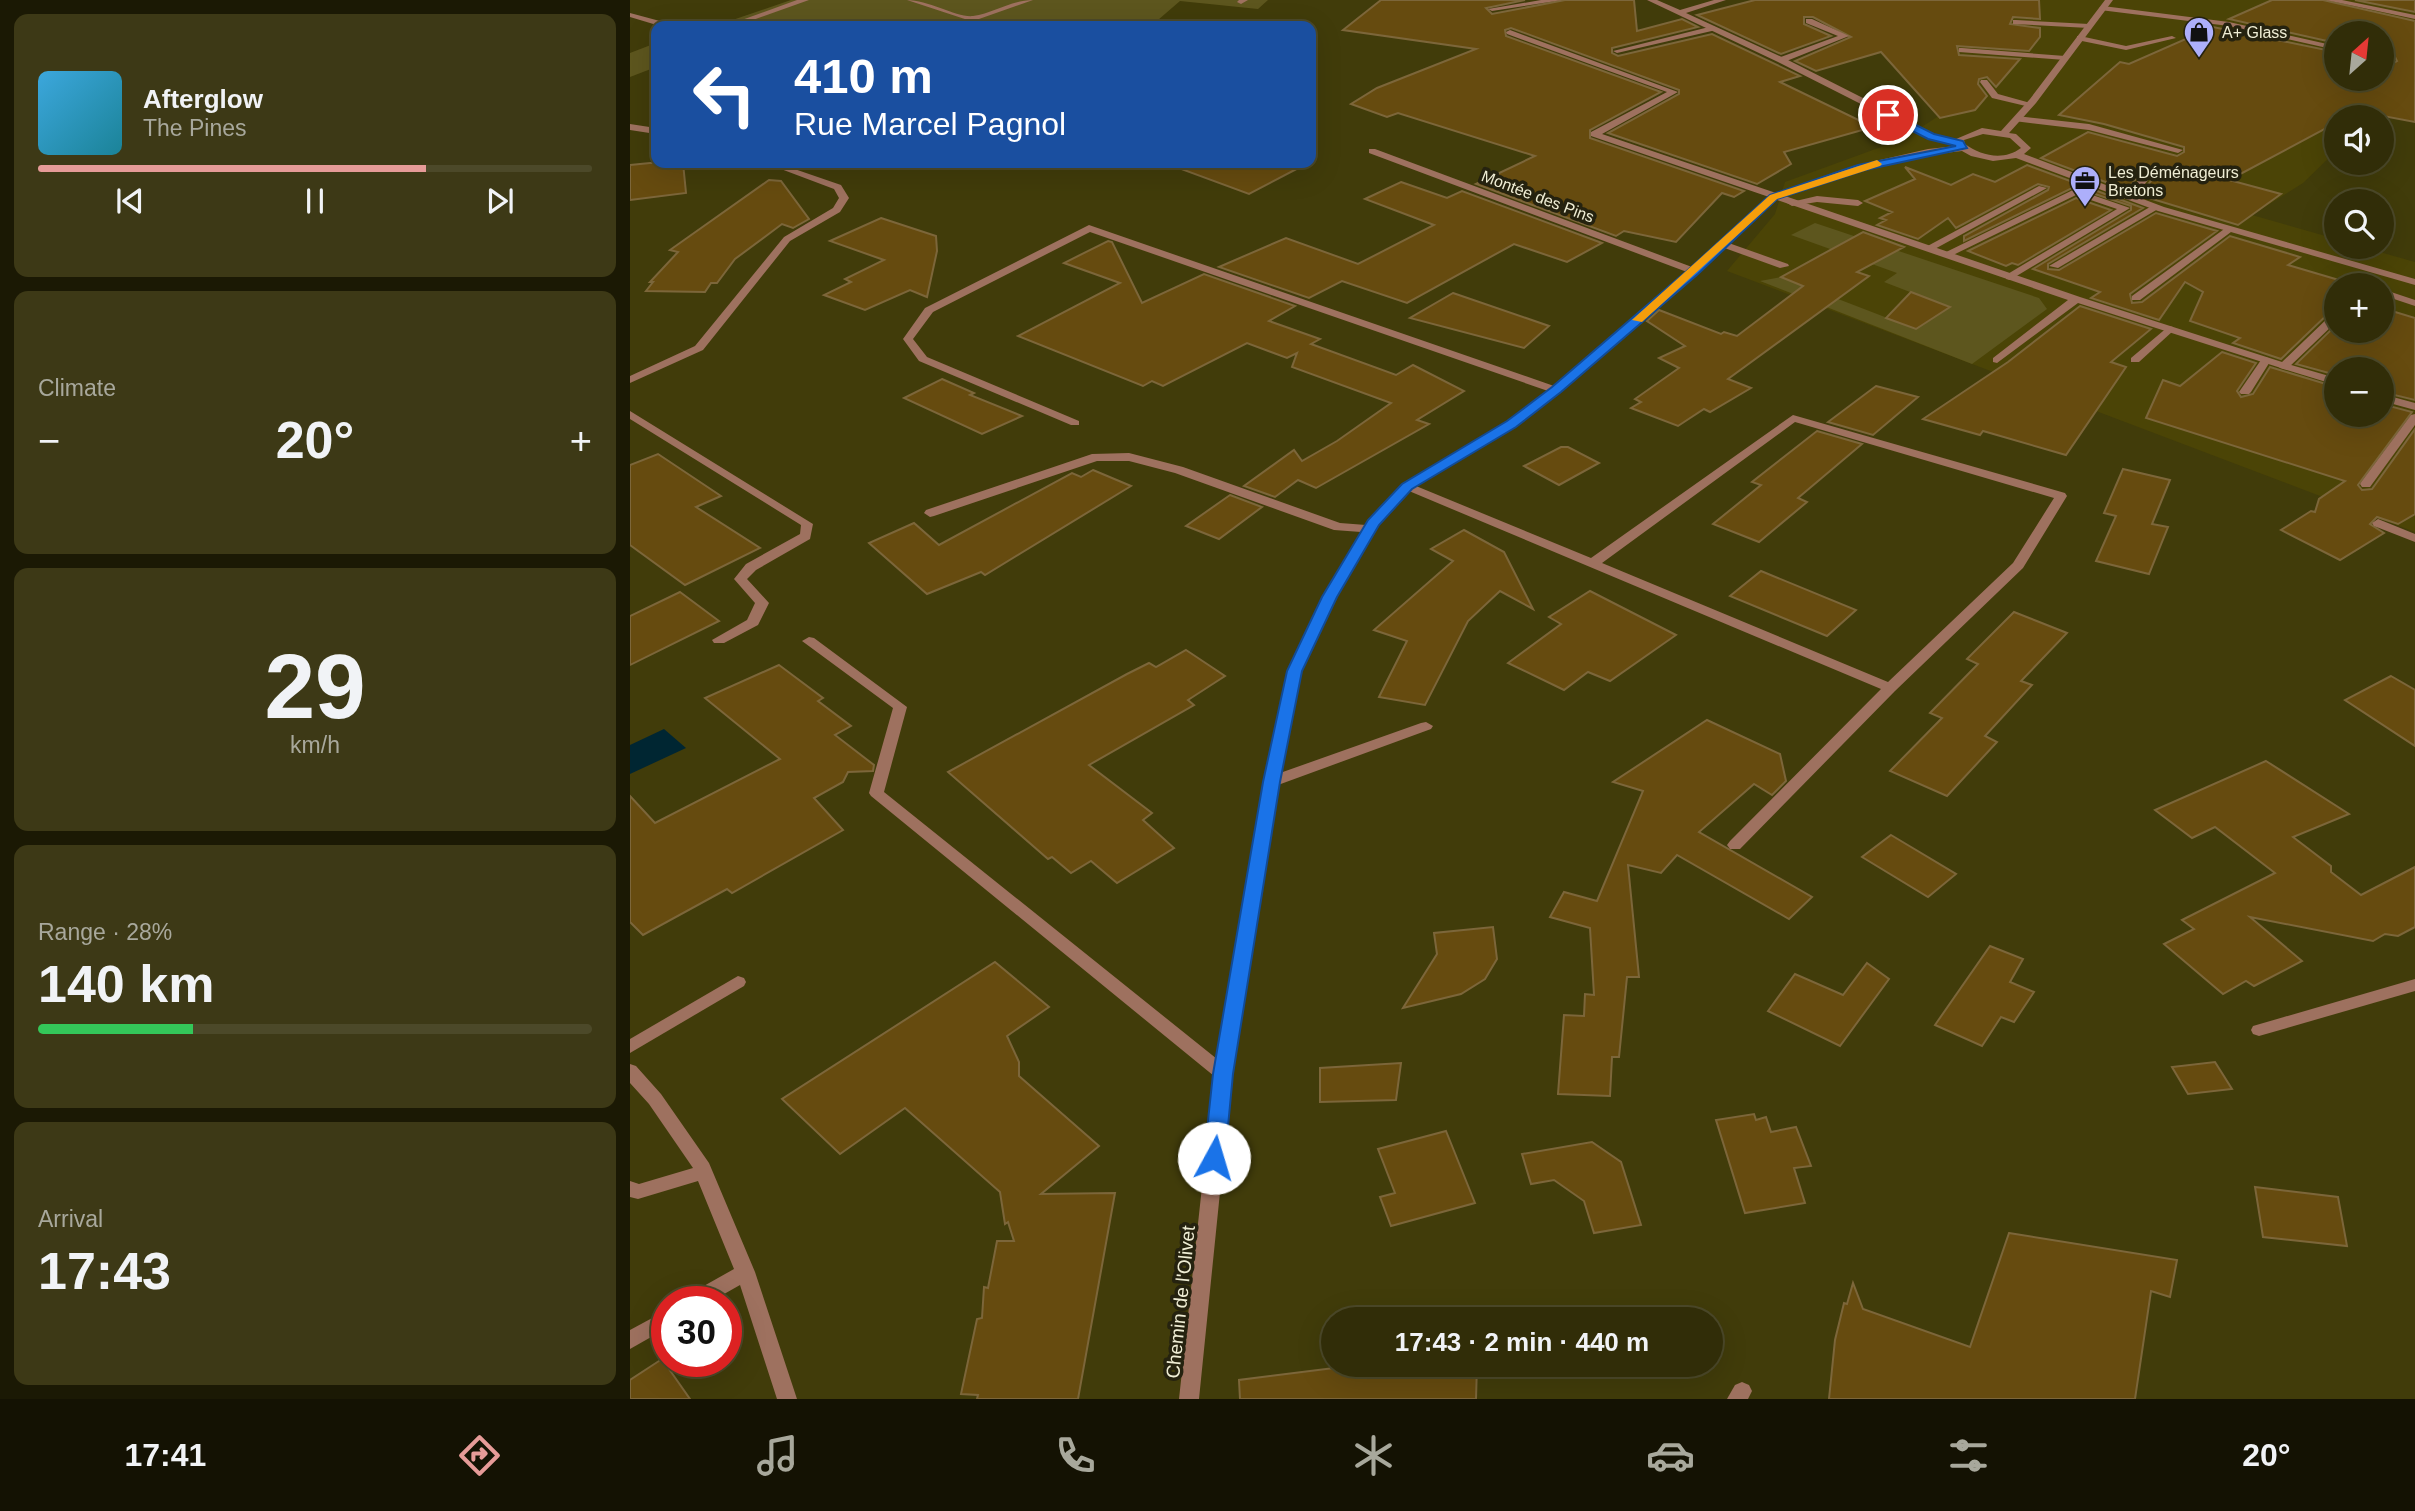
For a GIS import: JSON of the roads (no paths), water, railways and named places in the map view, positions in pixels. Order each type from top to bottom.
[{"type":"street","points":[[744,21],[805,0]]},
{"type":"street","points":[[911,0],[977,21]]},
{"type":"street","points":[[971,19],[1029,0]]},
{"type":"street","points":[[1492,9],[1558,0]]},
{"type":"street","points":[[1651,0],[1781,60],[1931,136],[1961,145],[1987,157],[2017,155],[2023,152],[2025,144],[2004,133],[1972,133],[1960,139],[1961,145]]},
{"type":"street","points":[[1679,13],[1722,0]]},
{"type":"street","points":[[2330,0],[2415,17]]},
{"type":"street","points":[[2004,133],[2030,104],[2106,4],[2229,24],[2324,45]]},
{"type":"street","points":[[630,15],[651,21]]},
{"type":"street","points":[[1781,60],[1845,36],[1809,22]]},
{"type":"street","points":[[2016,22],[2089,26]]},
{"type":"street","points":[[1617,51],[1713,28]]},
{"type":"street","points":[[1510,32],[1675,92],[1594,134],[2010,277],[2324,378]]},
{"type":"street","points":[[2080,38],[2126,48],[2172,38]]},
{"type":"street","points":[[1962,50],[2065,58]]},
{"type":"street","points":[[1984,82],[1995,96],[2030,104]]},
{"type":"street","points":[[2017,119],[2088,127],[2178,150]]},
{"type":"street","points":[[630,127],[651,130]]},
{"type":"street","name":"Chemin de l'Olivet","points":[[1189,1399],[1223,1074],[1271,782],[1295,671],[1330,597],[1369,529],[1407,486],[1511,424],[1556,390],[1774,197],[1861,167],[1961,145]]},
{"type":"street","name":"Montée des Pins","points":[[1372,151],[1693,271]]},
{"type":"street","points":[[2017,155],[2155,207],[2415,282]]},
{"type":"street","points":[[630,380],[699,348],[787,239],[837,210],[844,198],[838,187],[783,168]]},
{"type":"street","points":[[2129,197],[2144,179]]},
{"type":"street","points":[[1927,249],[2042,188]]},
{"type":"street","points":[[1945,255],[2075,192],[2125,208],[2010,277]]},
{"type":"street","points":[[1792,203],[1817,199],[1858,203]]},
{"type":"street","points":[[2054,265],[2155,207]]},
{"type":"street","points":[[1075,422],[923,359],[908,339],[929,310],[1089,228],[1556,390]]},
{"type":"street","points":[[2136,298],[2230,229]]},
{"type":"street","points":[[1723,244],[1784,266]]},
{"type":"street","points":[[2394,296],[2415,303]]},
{"type":"street","points":[[1997,360],[2076,299]]},
{"type":"street","points":[[2284,366],[2324,328]]},
{"type":"street","points":[[2135,360],[2169,329]]},
{"type":"street","points":[[2245,391],[2266,360]]},
{"type":"street","points":[[2394,401],[2415,407]]},
{"type":"street","points":[[630,414],[807,524],[806,536],[751,567],[740,579],[762,603],[754,622],[719,639]]},
{"type":"street","points":[[2367,484],[2415,417]]},
{"type":"street","points":[[1592,564],[1793,418],[2061,496],[2018,565],[1890,688],[1735,845]]},
{"type":"street","points":[[930,513],[1096,457],[1129,457],[1180,470],[1338,527],[1369,529]]},
{"type":"street","points":[[1407,486],[1890,688]]},
{"type":"street","points":[[2378,523],[2415,538]]},
{"type":"street","points":[[809,641],[900,707],[876,793],[1223,1074]]},
{"type":"street","points":[[1271,782],[1426,726]]},
{"type":"street","points":[[630,1047],[738,982]]},
{"type":"street","points":[[2259,1030],[2415,985]]},
{"type":"street","points":[[630,1071],[655,1099],[703,1172],[745,1272],[788,1399]]},
{"type":"street","points":[[630,1188],[638,1192],[703,1172]]},
{"type":"street","points":[[721,1286],[745,1272]]},
{"type":"street","points":[[630,1340],[651,1328]]},
{"type":"water","points":[[664,729],[686,748],[630,774],[630,745]]},
{"type":"place","name":"A+ Glass","points":[[2199,59]]},
{"type":"place","name":"Les Déménageurs Bretons","points":[[2085,208]]}]
